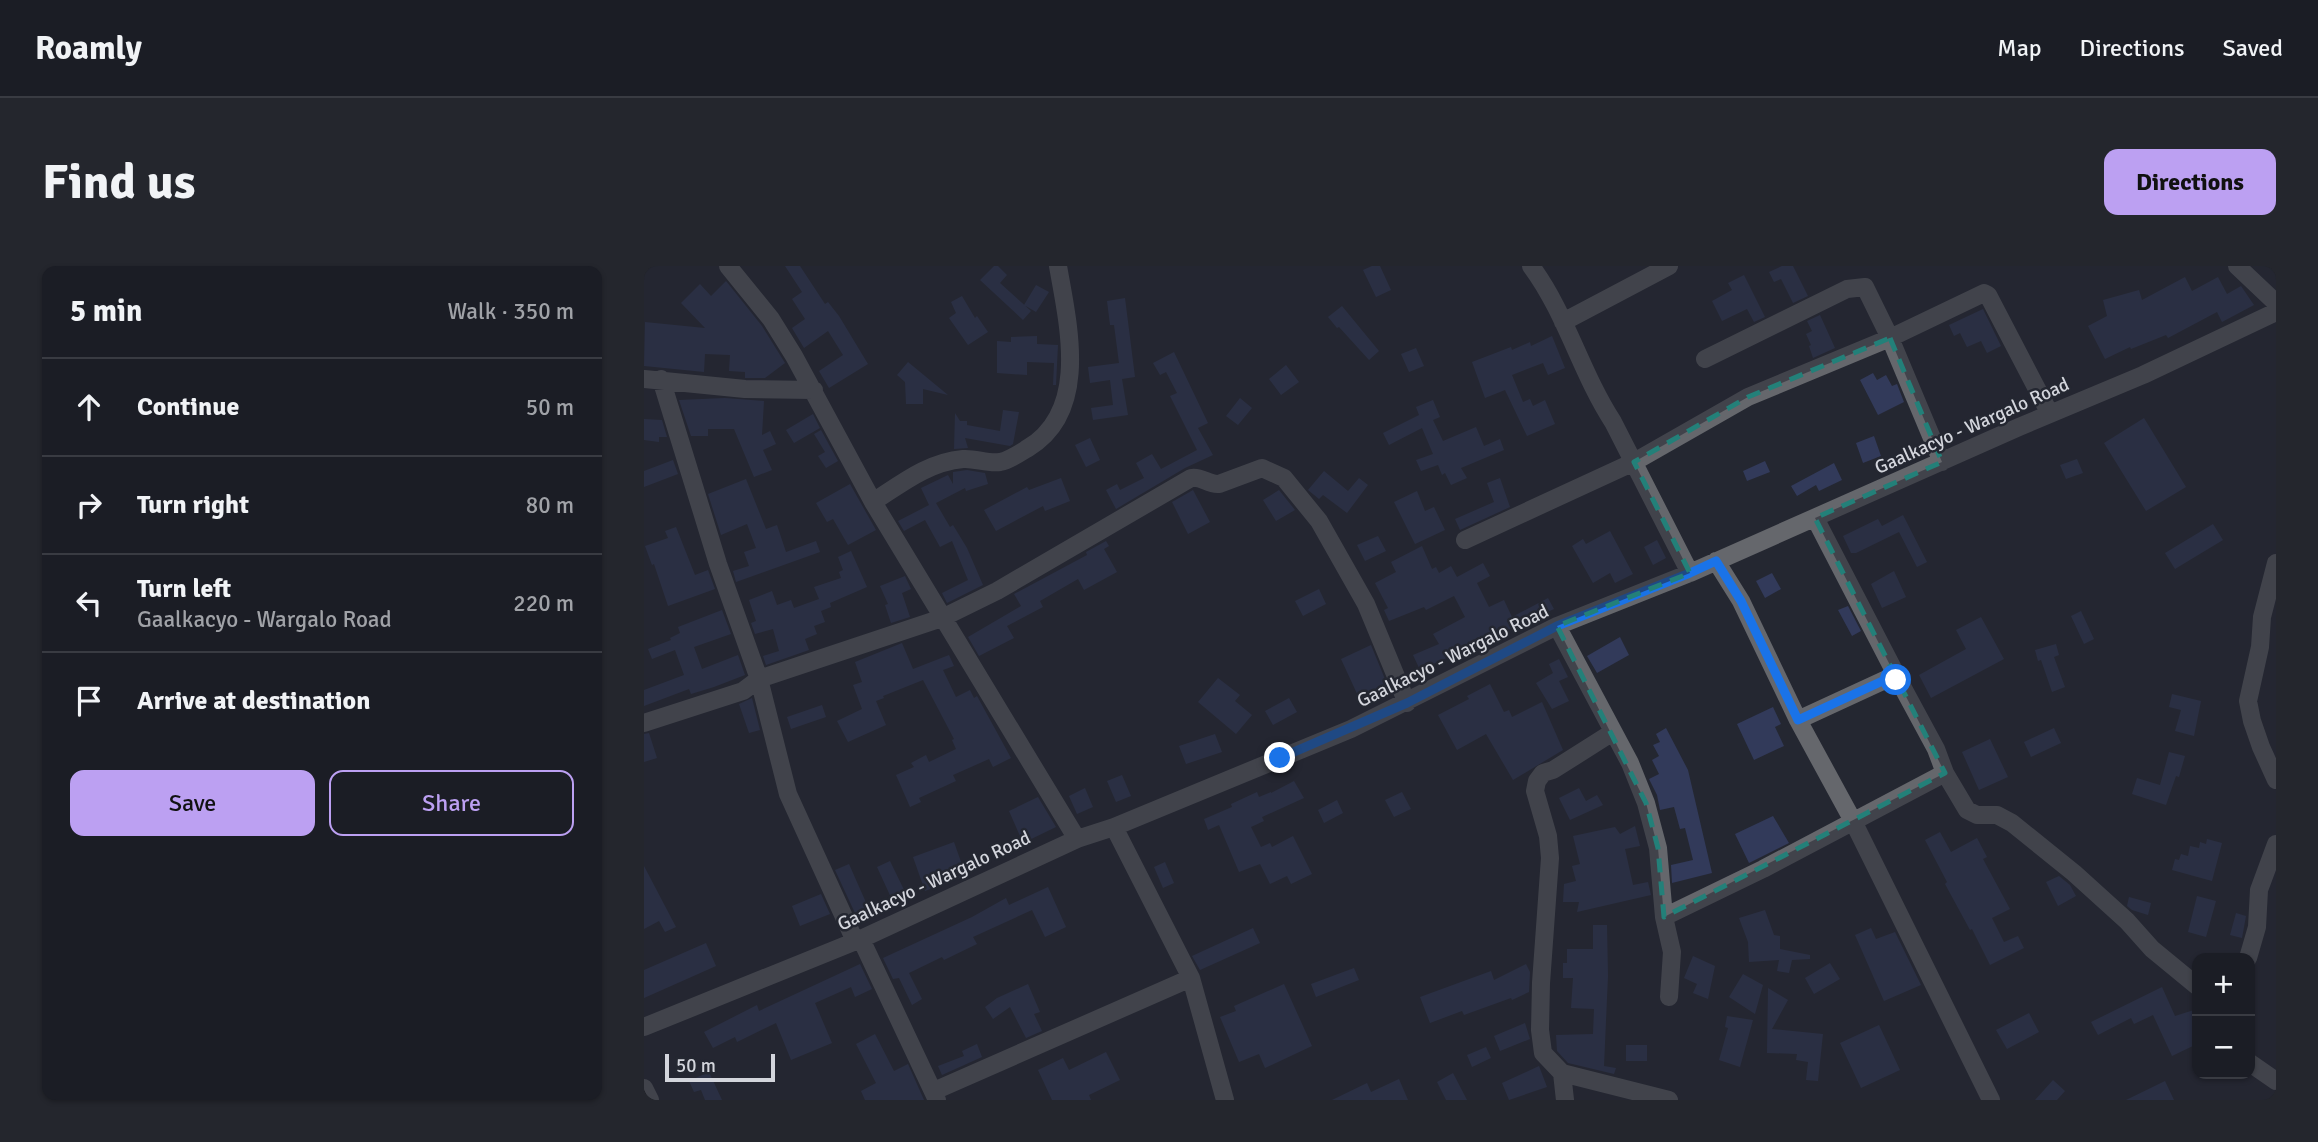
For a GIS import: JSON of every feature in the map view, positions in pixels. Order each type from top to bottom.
[{"type":"street","points":[[728,266],[771,319],[814,390],[873,502],[1077,839]]},
{"type":"street","points":[[873,502],[943,461],[967,458],[1002,462],[1035,444],[1058,421],[1064,407],[1070,377],[1064,300],[1058,266]]},
{"type":"street","points":[[1563,322],[1668,266]]},
{"type":"street","points":[[2237,266],[2276,303]]},
{"type":"street","points":[[1539,269],[1598,399],[1613,422],[1690,573]]},
{"type":"street","points":[[1704,359],[1847,289],[1865,287],[1890,338],[1942,462]]},
{"type":"street","points":[[1465,540],[1634,462],[1748,397],[1890,338],[1984,293],[1988,295],[2050,414]]},
{"type":"street","name":"Gaalkacyo - Wargalo Road","points":[[644,1027],[858,940],[1077,839],[1114,827],[1351,729],[1557,626],[1690,573],[2143,375],[2276,312]]},
{"type":"street","points":[[814,390],[745,389],[652,379],[759,679],[788,794],[935,1096],[1191,978]]},
{"type":"street","points":[[644,723],[743,691],[759,679],[942,618],[997,591],[1191,478],[1197,477],[1213,485],[1262,468],[1284,478],[1319,521],[1366,604],[1407,703]]},
{"type":"street","points":[[1815,518],[1936,749],[1945,773],[1967,810],[1977,815],[1997,815],[2012,823],[2074,873],[2127,921],[2152,949],[2192,982]]},
{"type":"street","points":[[1716,561],[1741,601],[1798,720],[1853,821],[1991,1100]]},
{"type":"street","points":[[2276,563],[2266,597],[2248,701],[2261,747],[2276,780]]},
{"type":"street","points":[[1557,626],[1630,763],[1646,803],[1658,848],[1664,917],[1672,952],[1669,997]]},
{"type":"street","points":[[1798,720],[1889,678],[1896,680],[1903,688]]},
{"type":"street","points":[[1613,732],[1553,771],[1544,773],[1537,780],[1535,791],[1548,836],[1550,858],[1541,983],[1542,1053],[1562,1073],[1669,1100]]},
{"type":"street","points":[[1664,917],[1763,869],[1945,773]]},
{"type":"street","points":[[1114,827],[1191,978],[1225,1100]]},
{"type":"street","points":[[2250,953],[2258,927],[2259,890],[2276,844]]},
{"type":"street","points":[[2255,1066],[2276,1081]]},
{"type":"street","points":[[1562,1073],[1565,1100]]},
{"type":"street","points":[[644,1088],[650,1100]]},
{"type":"highlighted area","points":[[1890,338],[1942,462],[1815,518],[1945,773],[1664,917],[1658,848],[1646,803],[1557,626],[1690,573],[1634,462],[1748,397]]},
{"type":"building","points":[[785,266],[800,266],[825,304],[828,302],[839,316],[868,364],[829,388],[819,371],[843,355],[828,331],[804,348],[792,328],[805,319],[792,299],[802,292]]},
{"type":"building","points":[[994,266],[998,266],[1007,275],[1000,283],[1031,311],[1023,320],[980,280]]},
{"type":"building","points":[[1380,266],[1391,290],[1376,297],[1363,270]]},
{"type":"building","points":[[1782,266],[1793,266],[1808,296],[1793,303],[1781,279],[1774,282],[1769,272]]},
{"type":"building","points":[[1744,275],[1765,317],[1754,322],[1747,309],[1722,321],[1712,301],[1732,290],[1728,283]]},
{"type":"building","points":[[2185,277],[2192,291],[2218,277],[2227,294],[2241,286],[2254,305],[2222,322],[2217,312],[2168,338],[2166,335],[2131,349],[2130,347],[2105,359],[2088,326],[2107,316],[2103,300],[2139,290],[2142,300]]},
{"type":"building","points":[[726,281],[762,326],[785,363],[765,378],[745,378],[745,372],[729,371],[730,355],[705,354],[704,372],[644,366],[645,322],[705,328],[681,303],[700,284],[711,296]]},
{"type":"building","points":[[1036,285],[1049,292],[1036,312],[1024,305]]},
{"type":"building","points":[[962,296],[975,318],[977,316],[988,332],[968,345],[949,318],[956,313],[951,302]]},
{"type":"building","points":[[1125,298],[1135,377],[1122,379],[1128,415],[1093,420],[1091,408],[1113,405],[1110,380],[1090,383],[1088,367],[1119,363],[1114,325],[1110,325],[1107,301]]},
{"type":"building","points":[[1342,306],[1379,351],[1369,360],[1328,317]]},
{"type":"building","points":[[1983,309],[2001,346],[1987,353],[1981,341],[1967,347],[1960,333],[1954,336],[1949,325]]},
{"type":"building","points":[[1820,315],[1835,348],[1813,358],[1806,334],[1812,331],[1807,321]]},
{"type":"building","points":[[1037,336],[1037,344],[1058,345],[1056,385],[1053,385],[1054,363],[1027,362],[1027,375],[997,373],[997,341],[1011,342],[1011,337]]},
{"type":"building","points":[[1552,336],[1565,368],[1548,375],[1543,363],[1512,375],[1523,402],[1530,399],[1533,406],[1545,400],[1555,424],[1527,436],[1505,390],[1485,398],[1472,362],[1511,347],[1512,350],[1530,342],[1531,346]]},
{"type":"building","points":[[1416,348],[1424,366],[1409,372],[1401,354]]},
{"type":"building","points":[[1174,352],[1208,423],[1198,428],[1213,455],[1185,468],[1116,509],[1106,490],[1117,484],[1120,490],[1144,478],[1136,463],[1152,454],[1161,469],[1197,450],[1170,396],[1177,393],[1166,372],[1160,375],[1153,363]]},
{"type":"building","points":[[908,362],[948,395],[923,389],[923,404],[906,404],[905,382],[897,375]]},
{"type":"building","points":[[1286,365],[1299,382],[1281,395],[1269,379]]},
{"type":"building","points":[[1873,373],[1877,380],[1886,375],[1892,386],[1897,384],[1904,402],[1878,415],[1860,380]]},
{"type":"building","points":[[725,398],[764,401],[762,435],[770,431],[776,444],[763,450],[772,470],[754,477],[734,429],[708,429],[708,436],[691,436],[679,400]]},
{"type":"building","points":[[1240,398],[1252,408],[1238,425],[1226,416]]},
{"type":"building","points":[[1433,400],[1440,417],[1433,420],[1443,441],[1476,427],[1484,446],[1500,439],[1504,450],[1461,468],[1467,478],[1451,485],[1438,465],[1421,471],[1416,460],[1433,454],[1422,428],[1389,445],[1383,433],[1419,415],[1416,407]]},
{"type":"building","points":[[1003,410],[1019,412],[1013,444],[1010,446],[965,438],[968,448],[954,449],[955,413],[960,421],[967,421],[967,425],[1000,431]]},
{"type":"building","points":[[813,414],[820,428],[794,443],[786,430]]},
{"type":"building","points":[[2144,418],[2186,487],[2146,511],[2104,443]]},
{"type":"building","points":[[644,419],[662,420],[667,437],[659,437],[659,442],[644,440]]},
{"type":"building","points":[[821,430],[838,461],[826,468],[818,456],[825,452],[814,434]]},
{"type":"building","points":[[1874,436],[1881,456],[1863,463],[1856,443]]},
{"type":"building","points":[[1090,438],[1100,460],[1086,467],[1075,445]]},
{"type":"building","points":[[2077,459],[2083,473],[2066,479],[2060,465]]},
{"type":"building","points":[[673,460],[678,474],[644,487],[644,471]]},
{"type":"building","points":[[1765,461],[1770,472],[1747,481],[1743,471]]},
{"type":"building","points":[[1834,463],[1842,480],[1819,491],[1816,485],[1797,496],[1791,486]]},
{"type":"building","points":[[967,470],[985,473],[988,484],[966,491],[965,488],[936,503],[967,548],[983,585],[947,603],[942,593],[968,580],[952,541],[940,547],[925,520],[904,531],[898,521],[929,505],[921,488],[948,475],[953,484],[953,472]]},
{"type":"building","points":[[1324,471],[1348,491],[1359,478],[1368,485],[1347,513],[1323,495],[1319,499],[1308,490]]},
{"type":"building","points":[[1061,478],[1070,501],[1045,511],[1043,506],[996,531],[984,510],[1027,487],[1029,490]]},
{"type":"building","points":[[1500,478],[1510,507],[1460,530],[1455,519],[1494,502],[1487,483]]},
{"type":"building","points":[[746,479],[766,529],[777,525],[786,552],[816,541],[820,552],[736,582],[733,571],[749,566],[744,552],[756,548],[747,524],[721,535],[708,494]]},
{"type":"building","points":[[850,484],[876,530],[848,545],[833,519],[827,522],[816,503]]},
{"type":"building","points":[[1193,490],[1210,522],[1188,534],[1172,502]]},
{"type":"building","points":[[1279,490],[1295,510],[1276,521],[1263,500]]},
{"type":"building","points":[[1417,491],[1425,511],[1434,507],[1445,530],[1415,544],[1394,502]]},
{"type":"building","points":[[1903,515],[1927,562],[1917,567],[1899,532],[1851,553],[1843,536],[1878,519],[1882,526]]},
{"type":"building","points":[[2213,524],[2223,540],[2175,569],[2165,553]]},
{"type":"building","points":[[676,527],[695,575],[708,570],[715,589],[668,606],[645,546],[668,538],[665,531]]},
{"type":"building","points":[[1610,531],[1633,574],[1615,583],[1610,573],[1593,583],[1572,546],[1583,539],[1586,544]]},
{"type":"building","points":[[1378,536],[1386,551],[1365,561],[1357,545]]},
{"type":"building","points":[[1657,540],[1666,558],[1653,565],[1644,547]]},
{"type":"building","points":[[1106,541],[1109,546],[1104,549],[1117,572],[1084,590],[1078,579],[1040,601],[1043,607],[1007,626],[1014,638],[979,656],[968,637],[1021,606],[1014,594],[1087,555],[1086,552]]},
{"type":"building","points":[[1422,546],[1432,569],[1436,567],[1439,573],[1451,566],[1457,577],[1483,563],[1490,576],[1477,583],[1489,607],[1504,600],[1512,617],[1548,598],[1554,609],[1420,670],[1413,655],[1439,644],[1433,634],[1465,617],[1454,596],[1426,610],[1424,607],[1389,621],[1384,610],[1388,608],[1375,583],[1396,572],[1391,562]]},
{"type":"building","points":[[851,551],[867,587],[830,603],[831,607],[821,611],[825,622],[814,626],[817,634],[805,639],[809,650],[766,665],[763,656],[779,651],[773,629],[755,634],[751,623],[756,621],[749,600],[772,591],[777,605],[791,600],[794,608],[819,599],[814,587],[841,578],[839,572],[843,570],[838,557]]},
{"type":"building","points":[[1894,571],[1906,597],[1882,608],[1871,584]]},
{"type":"building","points":[[1772,573],[1781,589],[1765,598],[1756,581]]},
{"type":"building","points":[[905,576],[911,589],[902,593],[910,617],[891,623],[885,605],[888,604],[880,586]]},
{"type":"building","points":[[1319,589],[1326,604],[1303,616],[1295,601]]},
{"type":"building","points":[[1848,606],[1861,631],[1852,636],[1838,610]]},
{"type":"building","points":[[722,610],[731,634],[694,647],[702,669],[738,655],[745,675],[691,694],[689,689],[644,706],[644,690],[684,675],[675,650],[652,659],[648,649],[671,640],[670,638],[680,633],[678,627]]},
{"type":"building","points":[[2081,611],[2094,639],[2084,644],[2071,616]]},
{"type":"building","points":[[1981,617],[2004,659],[1931,698],[1919,675],[1966,649],[1956,630]]},
{"type":"building","points":[[1620,637],[1629,655],[1597,673],[1587,656]]},
{"type":"building","points":[[902,643],[913,669],[949,655],[954,666],[943,670],[956,697],[970,690],[974,698],[977,696],[1011,758],[993,767],[989,759],[953,775],[956,781],[919,798],[921,802],[910,807],[896,775],[914,767],[911,763],[926,755],[929,762],[956,749],[952,740],[954,739],[923,680],[876,701],[886,725],[848,742],[837,721],[862,709],[853,685],[862,682],[855,662]]},
{"type":"building","points":[[2056,644],[2059,655],[2054,657],[2065,687],[2052,692],[2035,650]]},
{"type":"building","points":[[1371,645],[1387,684],[1359,698],[1341,659]]},
{"type":"building","points":[[1559,659],[1568,677],[1559,681],[1569,701],[1552,709],[1536,683],[1553,673],[1549,664]]},
{"type":"building","points":[[1218,678],[1240,695],[1235,701],[1252,715],[1236,734],[1198,702]]},
{"type":"building","points":[[1490,684],[1504,712],[1509,710],[1512,717],[1542,702],[1563,750],[1513,780],[1486,734],[1457,750],[1438,715],[1469,699],[1467,696]]},
{"type":"building","points":[[2172,694],[2201,701],[2194,736],[2175,731],[2181,710],[2169,707]]},
{"type":"building","points":[[752,698],[760,730],[749,733],[739,704]]},
{"type":"building","points":[[1289,698],[1297,712],[1273,725],[1265,711]]},
{"type":"building","points":[[822,705],[826,717],[791,729],[787,717]]},
{"type":"building","points":[[1773,707],[1781,724],[1775,727],[1784,746],[1754,760],[1737,724]]},
{"type":"building","points":[[1666,728],[1688,770],[1712,873],[1672,883],[1671,865],[1693,860],[1685,828],[1680,829],[1674,807],[1660,810],[1657,795],[1649,779],[1659,774],[1652,760],[1659,756],[1653,745],[1660,742],[1656,734]]},
{"type":"building","points":[[2054,728],[2061,743],[2031,757],[2024,742]]},
{"type":"building","points":[[649,733],[657,758],[644,762],[644,734]]},
{"type":"building","points":[[1215,734],[1222,752],[1186,764],[1179,746]]},
{"type":"building","points":[[1990,739],[2008,777],[1979,790],[1962,752]]},
{"type":"building","points":[[2169,752],[2185,756],[2166,805],[2132,794],[2137,778],[2160,785]]},
{"type":"building","points":[[1122,775],[1131,796],[1116,802],[1107,781]]},
{"type":"building","points":[[1294,781],[1304,798],[1262,817],[1264,821],[1251,827],[1261,847],[1270,843],[1272,847],[1293,836],[1312,874],[1291,884],[1287,876],[1270,884],[1260,864],[1239,872],[1219,825],[1208,830],[1204,819],[1257,792],[1259,797]]},
{"type":"building","points":[[1085,788],[1093,807],[1077,814],[1069,796]]},
{"type":"building","points":[[1579,788],[1586,801],[1597,795],[1603,805],[1570,820],[1559,798]]},
{"type":"building","points":[[1402,792],[1411,809],[1394,817],[1385,800]]},
{"type":"building","points":[[1038,797],[1056,827],[1023,843],[1009,811]]},
{"type":"building","points":[[1337,800],[1343,813],[1324,823],[1318,810]]},
{"type":"building","points":[[1773,816],[1789,843],[1749,863],[1735,834]]},
{"type":"building","points":[[1635,826],[1640,846],[1625,849],[1633,885],[1648,882],[1651,895],[1577,912],[1579,902],[1563,902],[1564,884],[1576,881],[1572,866],[1580,864],[1573,836],[1615,827],[1620,834]]},
{"type":"building","points":[[1940,832],[1951,852],[1977,838],[1987,857],[1983,859],[2010,909],[1992,918],[2004,942],[2018,936],[2024,948],[1990,965],[1945,884],[1947,882],[1925,840]]},
{"type":"building","points":[[2207,839],[2222,843],[2212,881],[2172,870],[2175,859],[2179,860],[2181,854],[2188,856],[2190,846],[2199,848],[2200,842],[2206,844]]},
{"type":"building","points":[[954,842],[966,876],[925,891],[913,857]]},
{"type":"building","points":[[890,861],[908,898],[894,904],[877,867]]},
{"type":"building","points":[[1165,862],[1174,883],[1163,888],[1154,867]]},
{"type":"building","points":[[849,864],[868,907],[855,913],[835,870]]},
{"type":"building","points":[[644,866],[676,927],[665,932],[659,921],[644,929]]},
{"type":"building","points":[[2059,876],[2070,885],[2076,896],[2058,906],[2046,882]]},
{"type":"building","points":[[1048,887],[1066,927],[1045,937],[1032,910],[973,937],[977,944],[909,973],[922,999],[912,1005],[899,978],[893,979],[883,958],[972,917],[1006,898],[1009,905]]},
{"type":"building","points":[[821,894],[830,914],[800,926],[792,906]]},
{"type":"building","points":[[2197,896],[2216,901],[2206,937],[2188,932]]},
{"type":"building","points":[[2129,897],[2151,903],[2148,915],[2127,906]]},
{"type":"building","points":[[1765,910],[1774,935],[1780,936],[1780,949],[1810,955],[1810,959],[1792,960],[1789,973],[1777,971],[1779,960],[1749,962],[1748,942],[1739,918]]},
{"type":"building","points":[[2236,913],[2246,916],[2242,938],[2230,935]]},
{"type":"building","points":[[1593,925],[1607,925],[1604,1066],[1616,1068],[1614,1074],[1568,1063],[1557,1051],[1556,1035],[1593,1034],[1594,1009],[1571,1008],[1573,978],[1563,978],[1563,963],[1567,963],[1567,949],[1593,949]]},
{"type":"building","points":[[1253,928],[1260,943],[1200,970],[1192,956]]},
{"type":"building","points":[[1871,928],[1876,939],[1895,932],[1921,985],[1884,1001],[1855,935]]},
{"type":"building","points":[[706,943],[716,966],[644,998],[644,970]]},
{"type":"building","points":[[1693,956],[1715,966],[1708,999],[1693,993],[1697,984],[1684,978]]},
{"type":"building","points":[[1830,963],[1840,979],[1814,994],[1805,978]]},
{"type":"building","points":[[860,964],[872,989],[855,997],[851,987],[815,1003],[832,1043],[791,1060],[776,1023],[737,1042],[735,1037],[713,1048],[704,1032],[757,1005],[759,1011]]},
{"type":"building","points":[[1526,964],[1530,972],[1529,992],[1512,1000],[1511,998],[1464,1015],[1462,1011],[1430,1023],[1420,997],[1491,971],[1494,980]]},
{"type":"building","points":[[1354,968],[1359,980],[1316,997],[1311,984]]},
{"type":"building","points":[[1743,974],[1763,985],[1755,1014],[1729,997]]},
{"type":"building","points":[[1028,984],[1040,1012],[1034,1014],[1042,1031],[1026,1038],[1010,1007],[993,1019],[985,1007],[997,998]]},
{"type":"building","points":[[1284,984],[1312,1046],[1265,1068],[1259,1054],[1239,1062],[1220,1017],[1236,1011],[1234,1006]]},
{"type":"building","points":[[2162,987],[2175,1016],[2192,1011],[2192,1046],[2172,1056],[2153,1015],[2134,1024],[2131,1018],[2098,1035],[2091,1022]]},
{"type":"building","points":[[1768,988],[1788,1000],[1772,1029],[1823,1034],[1818,1081],[1806,1080],[1808,1062],[1796,1060],[1797,1054],[1767,1053]]},
{"type":"building","points":[[2029,1013],[2039,1032],[2007,1049],[1996,1030]]},
{"type":"building","points":[[1727,1016],[1753,1020],[1740,1067],[1719,1060],[1728,1028],[1725,1027]]},
{"type":"building","points":[[1525,1023],[1530,1039],[1500,1051],[1494,1036]]},
{"type":"building","points":[[1879,1025],[1900,1070],[1861,1088],[1840,1043]]},
{"type":"building","points":[[875,1034],[894,1071],[908,1064],[924,1100],[865,1100],[861,1091],[876,1083],[856,1044]]},
{"type":"building","points":[[977,1044],[982,1057],[942,1075],[938,1066],[964,1056],[962,1051]]},
{"type":"building","points":[[1626,1045],[1647,1045],[1647,1061],[1626,1061]]},
{"type":"building","points":[[1486,1047],[1491,1058],[1472,1067],[1467,1055]]},
{"type":"building","points":[[1106,1052],[1120,1080],[1089,1095],[1091,1100],[1052,1100],[1038,1070],[1063,1058],[1069,1070]]},
{"type":"building","points":[[1539,1066],[1547,1087],[1509,1100],[1502,1083]]},
{"type":"building","points":[[709,1072],[722,1100],[705,1100],[701,1090],[694,1092],[689,1081]]},
{"type":"building","points":[[1453,1073],[1467,1100],[1446,1100],[1437,1082]]},
{"type":"building","points":[[1399,1079],[1408,1100],[1332,1100],[1367,1083],[1371,1092]]},
{"type":"building","points":[[2053,1080],[2065,1091],[2057,1100],[2035,1100]]},
{"type":"building","points":[[2165,1081],[2174,1100],[2126,1100]]},
{"type":"route","points":[[1280,758],[1407,703],[1557,626],[1716,561],[1741,601],[1798,720],[1889,678],[1896,680]]}]
